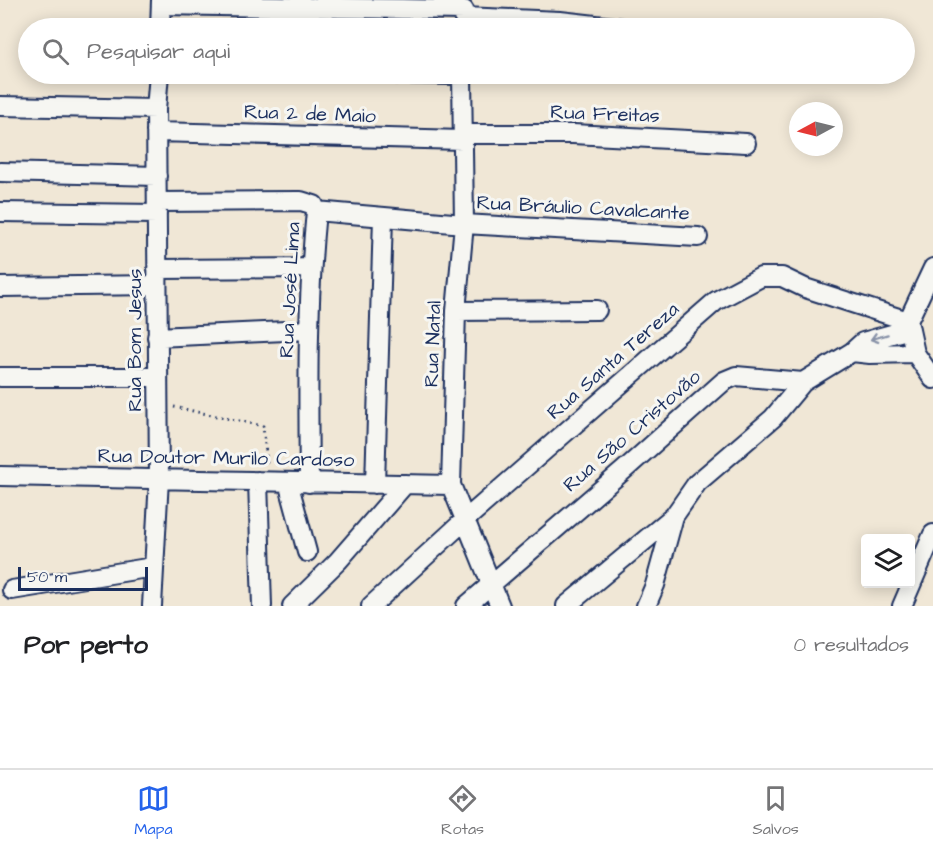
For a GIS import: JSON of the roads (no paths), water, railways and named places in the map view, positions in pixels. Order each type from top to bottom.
[{"type":"street","points":[[160,18],[161,2],[519,18]]},
{"type":"street","name":"Rua Bom Jesus","points":[[152,606],[159,479],[156,132],[158,84]]},
{"type":"street","name":"Rua Natal","points":[[462,84],[464,224],[456,311],[451,485],[501,606]]},
{"type":"street","points":[[0,106],[156,109]]},
{"type":"street","name":"Rua 2 de Maio","points":[[156,132],[463,137]]},
{"type":"street","name":"Rua Freitas","points":[[463,137],[573,134],[746,143]]},
{"type":"street","points":[[0,172],[157,176]]},
{"type":"street","name":"Rua José Lima","points":[[0,212],[157,208],[209,201],[301,201],[314,205],[316,211],[310,268],[308,330],[309,483]]},
{"type":"street","name":"Rua Bráulio Cavalcante","points":[[316,211],[464,224],[699,237]]},
{"type":"street","points":[[375,484],[382,217]]},
{"type":"street","points":[[933,267],[909,325],[915,353],[933,379]]},
{"type":"street","points":[[0,287],[310,268]]},
{"type":"street","name":"Rua Santa Tereza","points":[[371,606],[466,519],[716,301],[760,277],[782,277],[805,288],[909,325]]},
{"type":"street","points":[[456,311],[597,310]]},
{"type":"street","points":[[566,606],[674,516],[697,483],[773,418],[803,382],[852,352],[862,342],[909,325]]},
{"type":"street","points":[[158,337],[308,330]]},
{"type":"street","points":[[852,352],[915,353]]},
{"type":"street","name":"Rua São Cristovão","points":[[466,606],[724,381],[736,376],[803,382]]},
{"type":"street","points":[[0,377],[158,377]]},
{"type":"street","name":"Rua Doutor Murilo Cardoso","points":[[0,476],[451,485]]},
{"type":"street","points":[[262,606],[263,481]]},
{"type":"street","points":[[288,482],[307,552]]},
{"type":"street","points":[[292,606],[338,561],[405,484]]},
{"type":"street","points":[[646,606],[655,585],[674,516]]},
{"type":"street","points":[[902,606],[928,555],[933,534]]},
{"type":"street","points":[[12,590],[153,567]]}]
